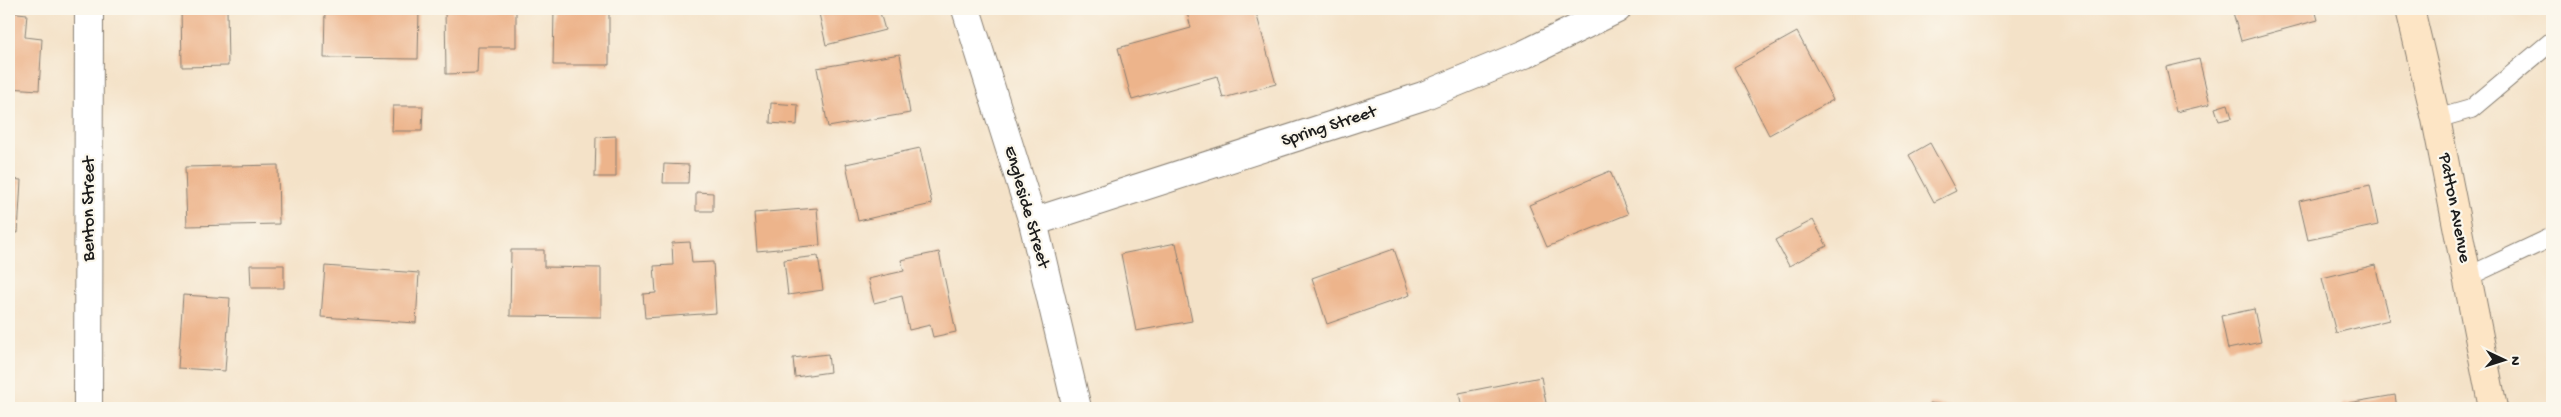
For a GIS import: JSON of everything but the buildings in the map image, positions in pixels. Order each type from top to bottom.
[{"type":"street","name":"Benton Street","points":[[88,408],[89,9]]},
{"type":"street","name":"Engleside Street","points":[[966,9],[1033,222],[1077,408]]},
{"type":"street","name":"Spring Street","points":[[1033,222],[1424,96],[1525,54],[1617,9]]},
{"type":"street","name":"Patton Avenue","points":[[2410,9],[2436,119],[2493,408]]},
{"type":"lane","points":[[2436,119],[2471,110],[2552,41]]},
{"type":"lane","points":[[2467,277],[2552,237]]}]
